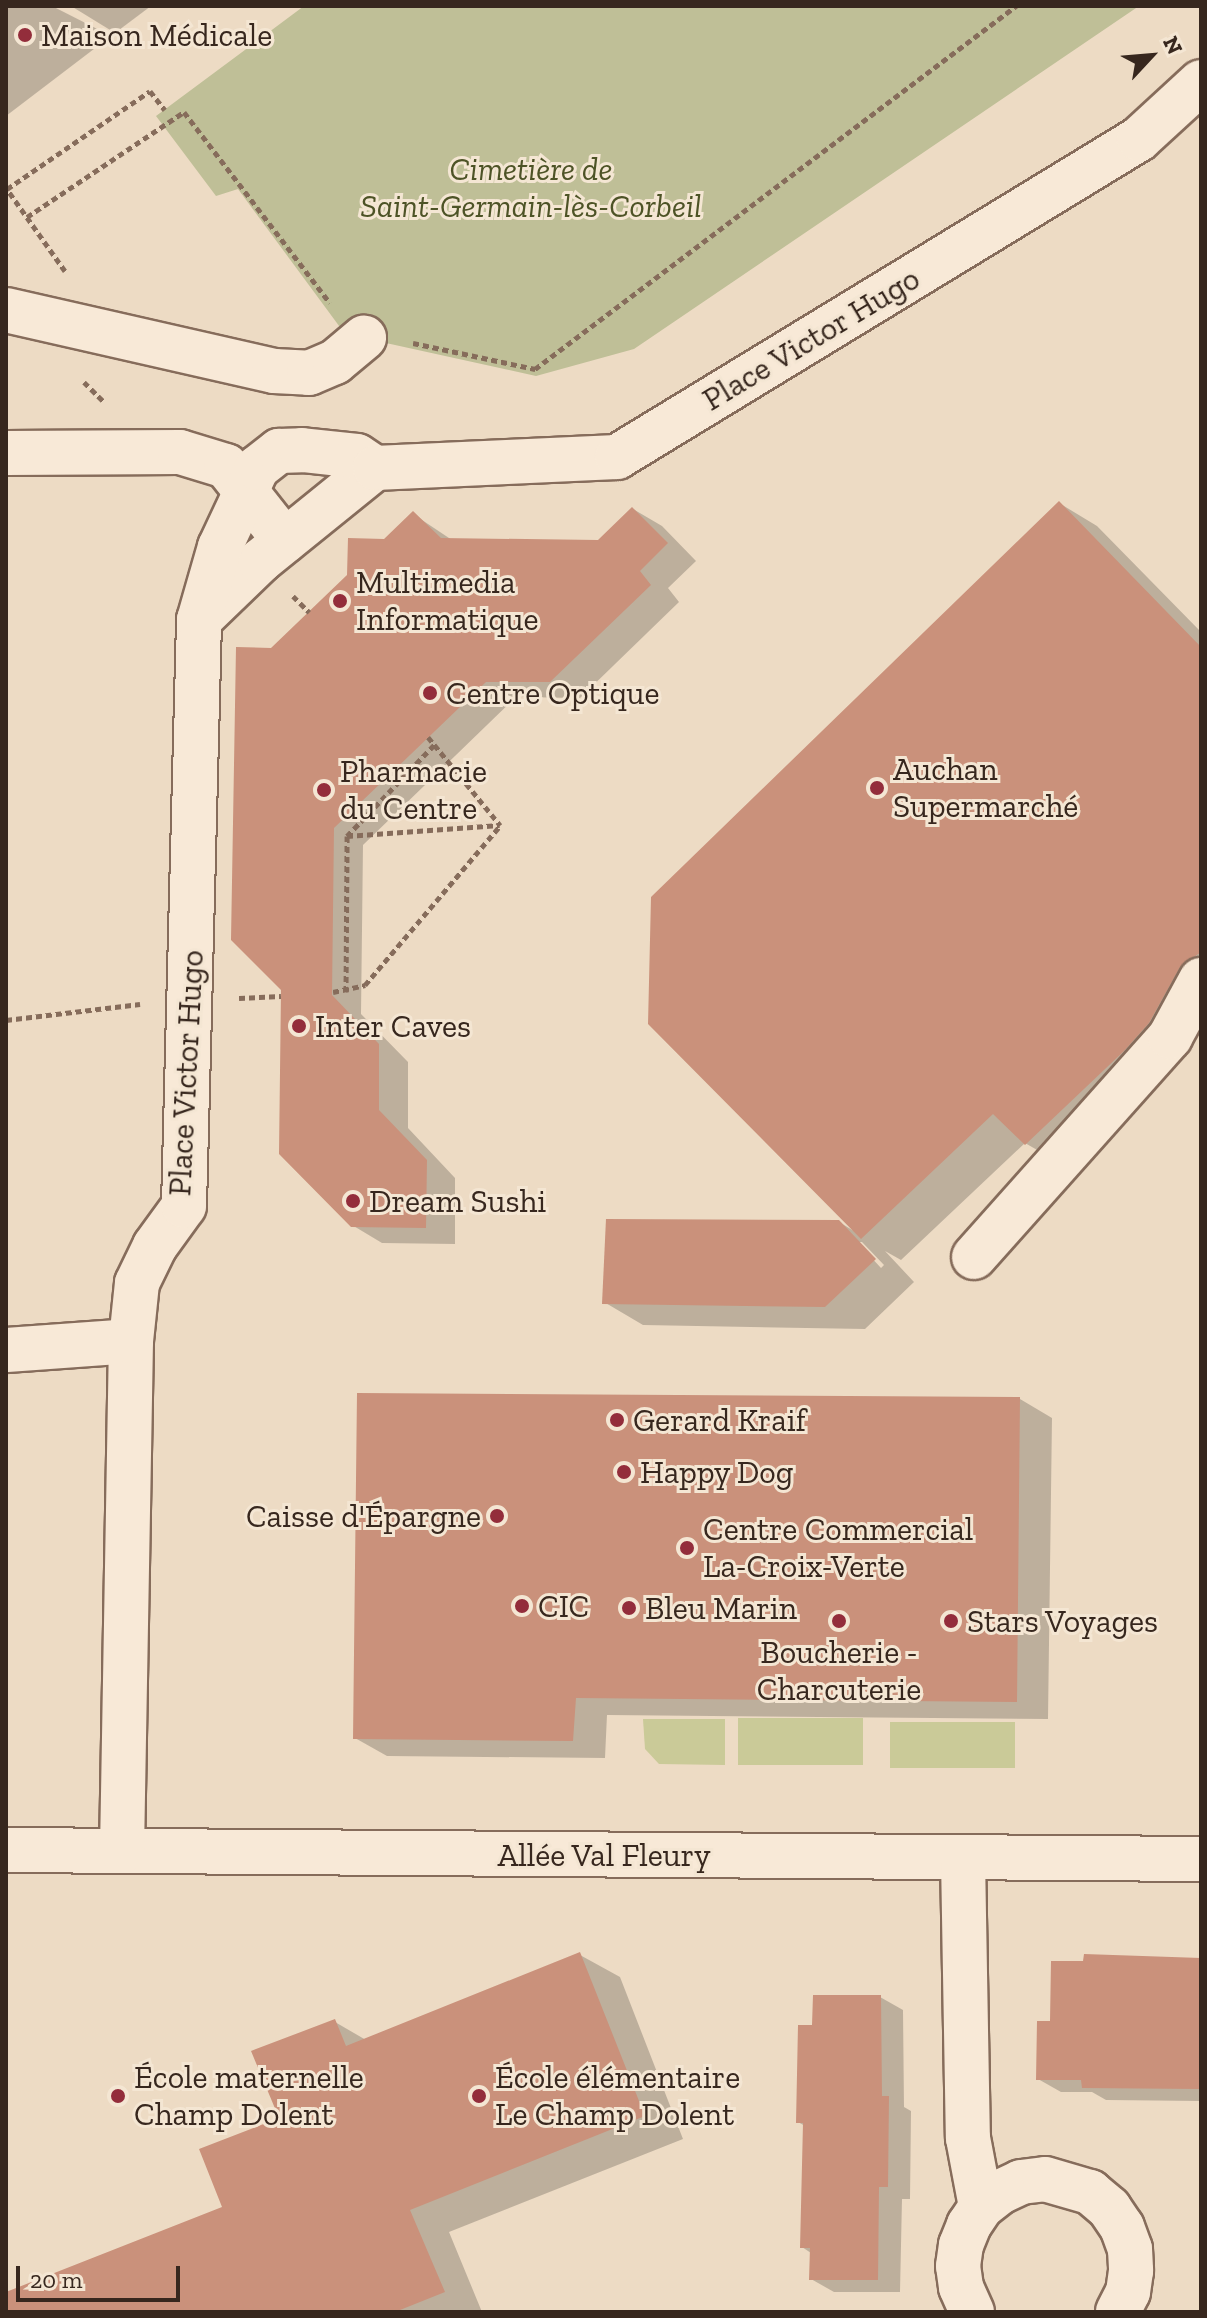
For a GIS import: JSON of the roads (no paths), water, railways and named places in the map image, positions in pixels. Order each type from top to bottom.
[{"type":"street","name":"Place Victor Hugo","points":[[122,1851],[131,1341],[137,1283],[155,1246],[184,1206],[199,620],[207,584],[257,468],[279,451],[302,450],[357,456],[375,468],[617,457],[1139,139],[1201,82]]},
{"type":"street","points":[[6,310],[107,330],[274,371],[309,373],[382,339]]},
{"type":"street","points":[[6,453],[180,452],[226,466],[285,541]]},
{"type":"street","points":[[199,620],[285,541],[375,468]]},
{"type":"street","points":[[974,1257],[1170,1037],[1201,980]]},
{"type":"street","points":[[6,1350],[131,1341]]},
{"type":"street","name":"Allée Val Fleury","points":[[6,1850],[1201,1859]]},
{"type":"street","points":[[963,1858],[968,2138],[981,2207]]},
{"type":"street","points":[[972,2312],[961,2287],[958,2266],[961,2245],[981,2207],[1000,2192],[1021,2182],[1045,2179],[1090,2192],[1115,2217],[1130,2249],[1128,2292],[1118,2312]]},
{"type":"place","name":"Maison Médicale","points":[[25,35]]},
{"type":"place","name":"Multimedia Informatique","points":[[340,601]]},
{"type":"place","name":"Centre Optique","points":[[430,693]]},
{"type":"place","name":"Auchan Supermarché","points":[[877,788]]},
{"type":"place","name":"Pharmacie du Centre","points":[[324,790]]},
{"type":"place","name":"Inter Caves","points":[[299,1026]]},
{"type":"place","name":"Dream Sushi","points":[[353,1201]]},
{"type":"place","name":"Gerard Kraif","points":[[617,1420]]},
{"type":"place","name":"Happy Dog","points":[[624,1472]]},
{"type":"place","name":"Caisse d'Épargne","points":[[497,1516]]},
{"type":"place","name":"Centre Commercial La-Croix-Verte","points":[[687,1548]]},
{"type":"place","name":"CIC","points":[[522,1606]]},
{"type":"place","name":"Bleu Marin","points":[[629,1608]]},
{"type":"place","name":"Boucherie - Charcuterie","points":[[839,1621]]},
{"type":"place","name":"Stars Voyages","points":[[951,1621]]},
{"type":"place","name":"École maternelle Champ Dolent","points":[[118,2096]]},
{"type":"place","name":"École élémentaire Le Champ Dolent","points":[[479,2096]]},
{"type":"park label","name":"Cimetière de Saint-Germain-lès-Corbeil","points":[[531,188]]}]
